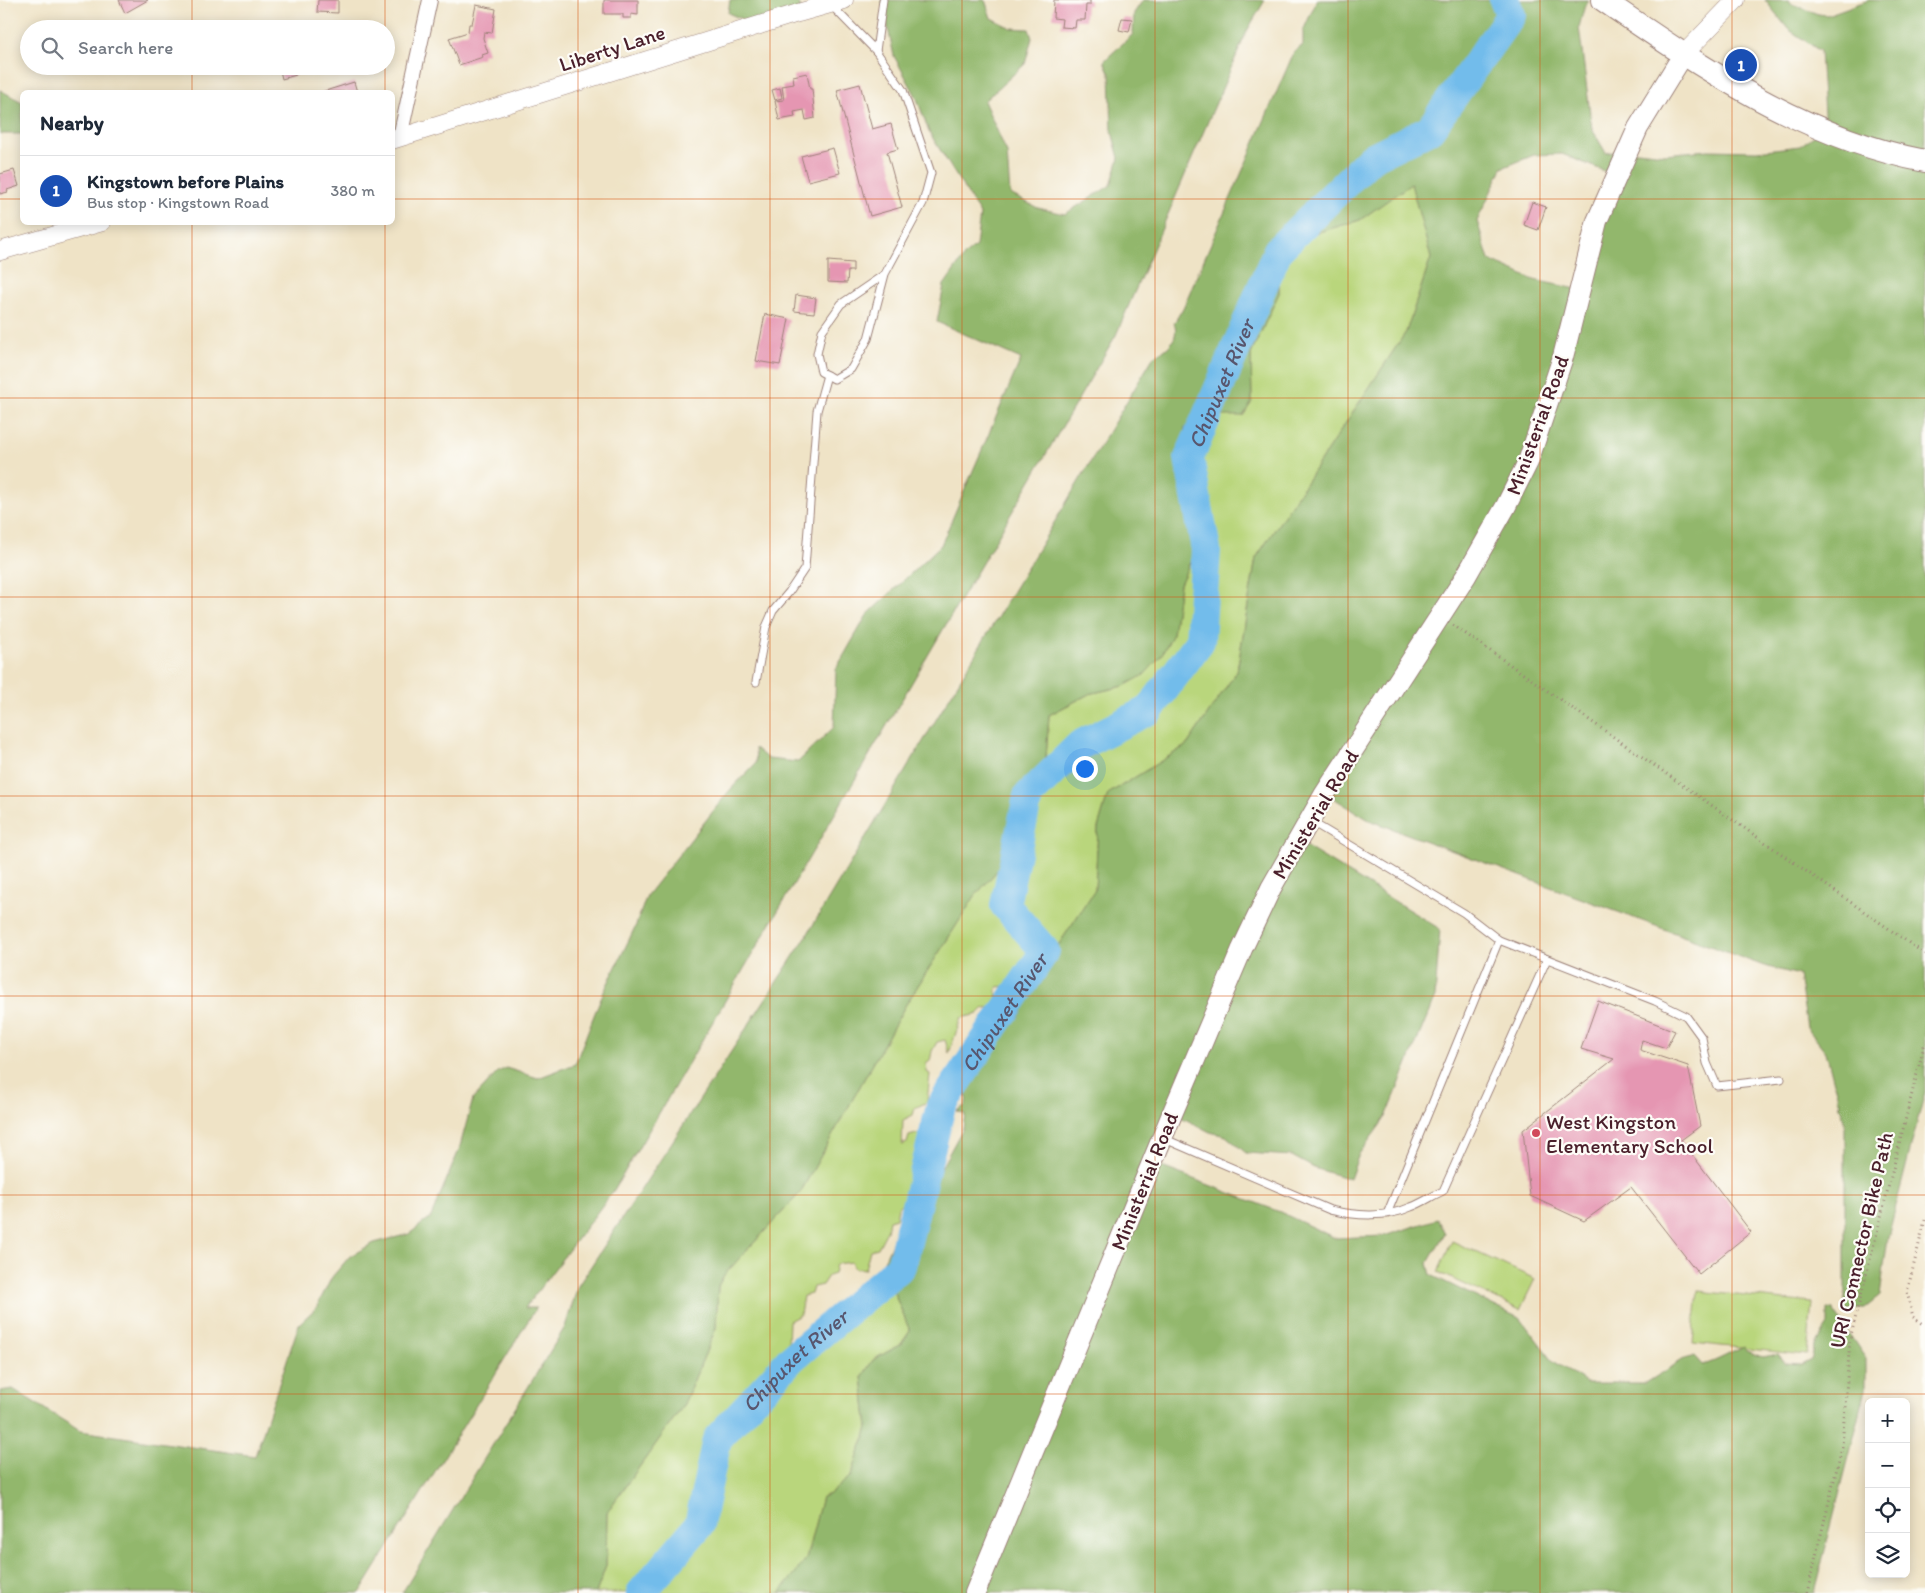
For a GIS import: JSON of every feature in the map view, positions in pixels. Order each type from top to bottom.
[{"type":"main road","points":[[1603,0],[1684,55],[1787,114],[1842,137],[1898,156],[1925,161]]},
{"type":"main road","name":"Ministerial Road","points":[[975,1593],[1162,1138],[1242,949],[1271,888],[1378,711],[1440,616],[1506,506],[1528,462],[1563,357],[1597,221],[1638,128],[1684,55]]},
{"type":"street","points":[[396,139],[430,0]]},
{"type":"street","points":[[1684,55],[1736,0]]},
{"type":"street","name":"Liberty Lane","points":[[396,139],[837,2]]},
{"type":"street","points":[[0,251],[91,225]]},
{"type":"lane","points":[[876,51],[883,0]]},
{"type":"lane","points":[[837,2],[876,51],[903,90],[931,172],[923,203],[885,274],[868,339],[851,369],[834,379],[821,372],[817,354],[822,331],[841,304],[885,274]]},
{"type":"lane","points":[[756,682],[766,627],[773,611],[806,568],[816,411],[827,375]]},
{"type":"lane","points":[[1310,821],[1464,913],[1499,940],[1655,1000],[1686,1016],[1702,1038],[1707,1063],[1717,1086],[1781,1079]]},
{"type":"lane","points":[[1387,1214],[1499,940]]},
{"type":"lane","points":[[1162,1138],[1330,1210],[1349,1215],[1387,1214],[1410,1208],[1443,1190],[1547,959]]},
{"type":"path","points":[[1440,616],[1925,954]]},
{"type":"path","name":"URI Connector Bike Path","points":[[1807,1593],[1842,1447],[1850,1339],[1925,1042]]},
{"type":"path","points":[[1925,1220],[1908,1292],[1913,1317],[1925,1325]]},
{"type":"green space","points":[[730,0],[798,0],[803,16],[760,27],[728,13]]},
{"type":"green space","points":[[882,0],[985,0],[991,18],[1011,28],[1029,29],[1032,38],[1025,64],[984,101],[1007,153],[1010,194],[1038,208],[1065,214],[1111,185],[1119,158],[1112,132],[1110,74],[1104,61],[1133,34],[1134,13],[1143,0],[1265,0],[1247,31],[1116,335],[614,1190],[525,1308],[536,1308],[360,1593],[0,1593],[0,1391],[13,1389],[80,1431],[255,1456],[299,1324],[316,1308],[332,1277],[350,1256],[374,1243],[409,1234],[431,1217],[459,1150],[473,1099],[498,1072],[506,1068],[538,1078],[575,1064],[600,1000],[636,925],[647,895],[729,791],[756,763],[755,748],[768,759],[798,762],[834,727],[836,669],[867,615],[941,545],[1021,359],[937,322],[944,285],[965,255],[976,246],[980,214],[929,132],[916,96],[894,56]]},
{"type":"green space","points":[[1317,0],[1589,0],[1585,5],[1579,27],[1592,129],[1606,153],[1628,150],[1665,154],[1707,150],[1757,151],[1800,146],[1822,130],[1824,114],[1820,51],[1788,29],[1765,0],[1789,0],[1792,4],[1818,14],[1827,15],[1869,0],[1925,0],[1925,1092],[1888,1237],[1880,1296],[1864,1309],[1845,1310],[1845,1125],[1826,1052],[1807,1028],[1799,975],[1764,966],[1369,820],[1327,794],[1300,843],[1440,929],[1435,997],[1386,1117],[1359,1154],[1350,1179],[1314,1168],[1292,1156],[1246,1153],[1226,1136],[1210,1132],[1173,1113],[1154,1164],[1280,1212],[1335,1238],[1384,1236],[1437,1219],[1445,1233],[1428,1263],[1431,1275],[1521,1319],[1552,1360],[1586,1383],[1646,1383],[1684,1359],[1695,1356],[1703,1365],[1745,1347],[1747,1351],[1763,1357],[1778,1354],[1786,1364],[1801,1365],[1811,1360],[1816,1343],[1828,1325],[1828,1309],[1833,1310],[1866,1359],[1866,1390],[1814,1593],[780,1593],[806,1559],[822,1497],[830,1494],[851,1476],[868,1428],[862,1377],[873,1360],[901,1344],[910,1331],[892,1288],[878,1275],[879,1272],[892,1243],[923,1201],[963,1128],[965,1114],[957,1111],[966,1105],[969,1080],[996,1044],[1003,1040],[1007,1027],[1021,1013],[1035,978],[1049,968],[1055,950],[1095,890],[1098,828],[1108,794],[1187,745],[1237,671],[1256,558],[1406,332],[1431,258],[1411,184],[1360,220],[1312,234],[1291,249],[1279,281],[1279,293],[1251,354],[1252,402],[1243,416],[1199,416],[1185,428],[1183,442],[1191,459],[1199,543],[1180,584],[1173,634],[1161,656],[1144,675],[1124,686],[1089,694],[1049,715],[1045,772],[1017,813],[1003,850],[1002,865],[975,896],[905,1006],[800,1193],[724,1275],[718,1286],[716,1328],[683,1406],[607,1512],[606,1566],[596,1593],[402,1593],[565,1327],[578,1286],[804,940],[1154,356],[1172,343],[1175,334],[1174,323],[1183,308],[1294,52],[1303,45],[1303,31]],"holes":[[[1562,154],[1614,175],[1577,289],[1534,280],[1489,260],[1477,221],[1502,168],[1534,155]]]},
{"type":"green space","points":[[0,90],[20,101],[20,134],[0,134]]},
{"type":"green space","points":[[1411,183],[1431,258],[1406,332],[1256,558],[1237,671],[1187,745],[1108,794],[1098,828],[1095,890],[1055,950],[1049,968],[1035,978],[1025,975],[1020,978],[1019,985],[997,987],[996,1007],[984,1008],[978,1014],[961,1018],[949,1053],[945,1040],[937,1042],[932,1051],[930,1061],[926,1064],[927,1072],[930,1074],[927,1102],[915,1108],[913,1115],[903,1120],[902,1145],[907,1143],[909,1136],[924,1132],[924,1136],[921,1165],[915,1167],[906,1199],[898,1207],[896,1218],[889,1220],[887,1231],[878,1248],[870,1250],[865,1269],[854,1268],[851,1262],[836,1264],[834,1274],[828,1276],[822,1285],[813,1287],[811,1294],[803,1296],[800,1315],[789,1321],[788,1346],[782,1348],[778,1366],[786,1370],[793,1368],[847,1302],[878,1275],[892,1288],[910,1331],[901,1344],[873,1360],[862,1377],[868,1428],[851,1477],[830,1494],[822,1497],[806,1559],[780,1593],[596,1593],[606,1566],[607,1512],[683,1406],[716,1328],[718,1286],[724,1275],[800,1193],[905,1006],[975,896],[1002,865],[1003,850],[1017,813],[1045,772],[1049,715],[1089,694],[1124,686],[1173,634],[1180,584],[1199,543],[1191,459],[1183,442],[1185,428],[1199,415],[1252,402],[1251,354],[1279,293],[1279,281],[1291,249],[1312,234],[1360,220]]},
{"type":"green space","points":[[1452,1241],[1535,1279],[1520,1310],[1438,1272]]},
{"type":"green space","points":[[1698,1291],[1812,1303],[1807,1355],[1693,1343]]},
{"type":"building","points":[[119,0],[148,0],[125,13]]},
{"type":"building","points":[[318,0],[338,0],[338,13],[317,12]]},
{"type":"building","points":[[604,0],[638,0],[638,15],[631,14],[631,18],[623,18],[623,14],[604,14]]},
{"type":"building","points":[[1054,0],[1090,0],[1090,5],[1086,5],[1085,20],[1076,20],[1075,28],[1061,27],[1062,19],[1053,18]]},
{"type":"building","points":[[476,5],[496,9],[492,33],[484,32],[483,38],[488,53],[482,55],[483,57],[459,65],[449,38],[468,32],[469,24],[472,24]]},
{"type":"building","points":[[1122,18],[1132,19],[1129,32],[1119,30]]},
{"type":"building","points":[[807,73],[810,89],[812,89],[815,118],[806,120],[804,110],[794,112],[795,117],[779,120],[775,101],[784,100],[782,86],[794,84],[793,76]]},
{"type":"building","points":[[281,75],[296,75],[282,79]]},
{"type":"building","points":[[354,82],[356,90],[328,90]]},
{"type":"building","points":[[860,84],[872,129],[891,124],[898,149],[887,152],[902,207],[870,216],[837,90]]},
{"type":"building","points":[[780,88],[782,98],[775,100],[772,90]]},
{"type":"building","points":[[833,148],[840,173],[808,181],[801,156]]},
{"type":"building","points":[[14,170],[19,186],[0,194],[0,174]]},
{"type":"building","points":[[1532,202],[1546,207],[1538,230],[1524,225]]},
{"type":"building","points":[[828,261],[853,263],[853,271],[848,271],[847,283],[828,282]]},
{"type":"building","points":[[796,295],[816,298],[814,313],[794,311]]},
{"type":"building","points":[[765,314],[789,319],[780,365],[756,361]]},
{"type":"building","name":"West Kingston Elementary School","points":[[1598,1001],[1675,1031],[1666,1048],[1642,1040],[1640,1050],[1688,1066],[1700,1126],[1681,1140],[1751,1232],[1699,1274],[1631,1187],[1584,1221],[1530,1196],[1523,1130],[1614,1059],[1581,1049]]},
{"type":"waterway","name":"Chipuxet River","points":[[641,1593],[699,1525],[717,1439],[792,1358],[901,1266],[941,1106],[1045,951],[1005,905],[1028,796],[1080,745],[1149,710],[1200,641],[1206,550],[1189,458],[1278,250],[1371,158],[1430,129],[1511,15],[1504,0]]},
{"type":"place","name":"Kingstown before Plains","points":[[1741,65]]},
{"type":"place","name":"West Kingston Elementary School","points":[[1536,1133]]}]
